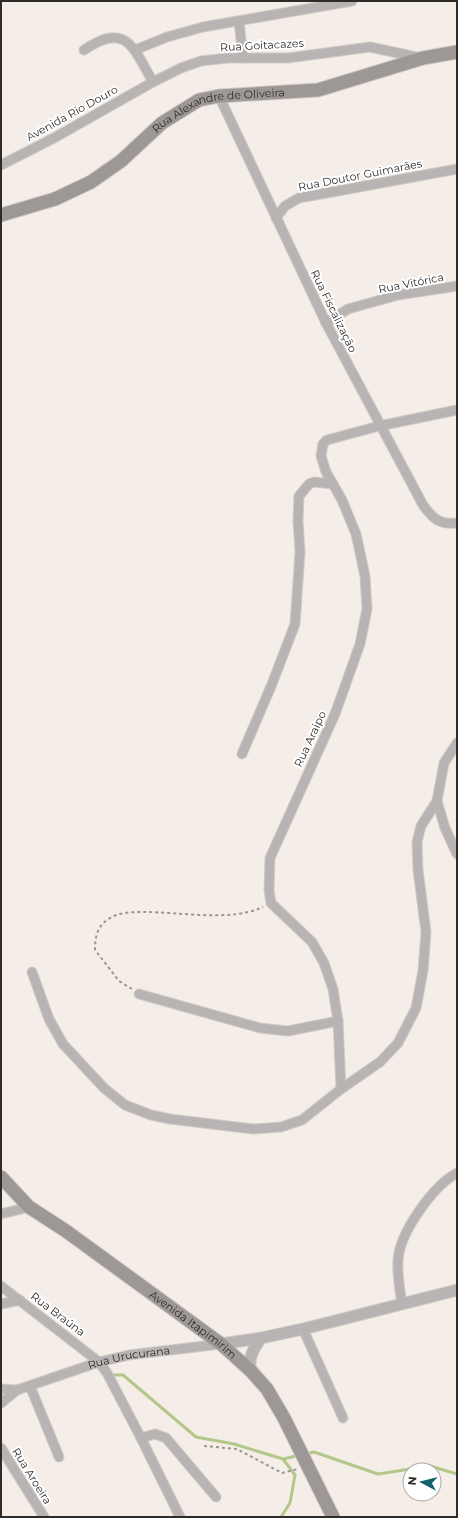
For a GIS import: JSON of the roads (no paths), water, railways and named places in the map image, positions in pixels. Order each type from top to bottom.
[{"type":"main road","name":"Rua Alexandre de Oliveira","points":[[1,215],[55,199],[91,182],[121,161],[162,123],[199,100],[219,96],[259,95],[318,90],[423,58],[457,52]]},
{"type":"main road","name":"Avenida Itapimirim","points":[[1,1177],[29,1207],[66,1231],[221,1344],[251,1371],[267,1389],[284,1418],[333,1517]]},
{"type":"street","points":[[135,50],[167,37],[203,27],[352,1]]},
{"type":"street","points":[[239,20],[243,58]]},
{"type":"street","points":[[84,50],[96,42],[110,36],[122,38],[135,50],[153,82]]},
{"type":"street","name":"Rua Goitacazes","points":[[153,82],[181,68],[201,61],[243,58],[288,58],[370,47],[423,58]]},
{"type":"street","name":"Avenida Rio Douro","points":[[1,165],[54,138],[153,82]]},
{"type":"street","name":"Rua Fiscalização","points":[[219,96],[326,323],[379,426],[423,505],[433,518],[445,524],[457,523]]},
{"type":"street","name":"Rua Doutor Guimarães","points":[[276,218],[285,206],[298,198],[457,169]]},
{"type":"street","name":"Rua Vitórica","points":[[326,323],[348,309],[398,295],[457,286]]},
{"type":"street","points":[[379,426],[457,410]]},
{"type":"street","name":"Rua Araipo","points":[[338,1021],[333,989],[324,963],[312,942],[272,903],[269,890],[270,858],[335,714],[360,644],[367,609],[365,576],[356,534],[321,456],[322,444],[327,440],[379,426]]},
{"type":"street","points":[[242,754],[272,684],[295,624],[299,559],[299,496],[309,484],[314,482],[333,484]]},
{"type":"street","points":[[32,972],[49,1019],[63,1044],[104,1088],[125,1105],[170,1119],[253,1129],[281,1127],[302,1120],[341,1089],[380,1062],[398,1043],[416,1008],[423,971],[426,932],[418,870],[417,842],[421,826],[437,801],[444,763],[457,743]]},
{"type":"street","points":[[437,801],[445,828],[457,854]]},
{"type":"street","points":[[139,994],[260,1028],[288,1031],[338,1021],[341,1089]]},
{"type":"street","points":[[402,1304],[398,1260],[402,1242],[421,1209],[449,1178],[457,1174]]},
{"type":"street","points":[[1,1214],[29,1207]]},
{"type":"street","name":"Rua Braúna","points":[[1,1286],[99,1362],[107,1373],[141,1438],[180,1517]]},
{"type":"street","name":"Rua Urucurana","points":[[1,1389],[17,1390],[99,1362],[146,1352],[261,1338],[303,1329],[457,1290]]},
{"type":"street","points":[[1,1304],[20,1300]]},
{"type":"street","points":[[303,1329],[343,1418]]},
{"type":"street","points":[[251,1371],[250,1366],[252,1352],[261,1338]]},
{"type":"street","points":[[30,1386],[59,1457]]},
{"type":"street","points":[[1,1403],[17,1390]]},
{"type":"street","points":[[141,1438],[155,1434],[166,1438],[216,1497]]},
{"type":"street","name":"Rua Aroeira","points":[[1,1448],[44,1517]]},
{"type":"waterway","points":[[109,1375],[123,1375],[196,1437],[234,1444],[283,1459],[296,1456]]},
{"type":"waterway","points":[[310,1453],[314,1452],[378,1474],[430,1466],[457,1474]]},
{"type":"waterway","points":[[281,1517],[290,1503],[295,1475],[283,1459]]}]
